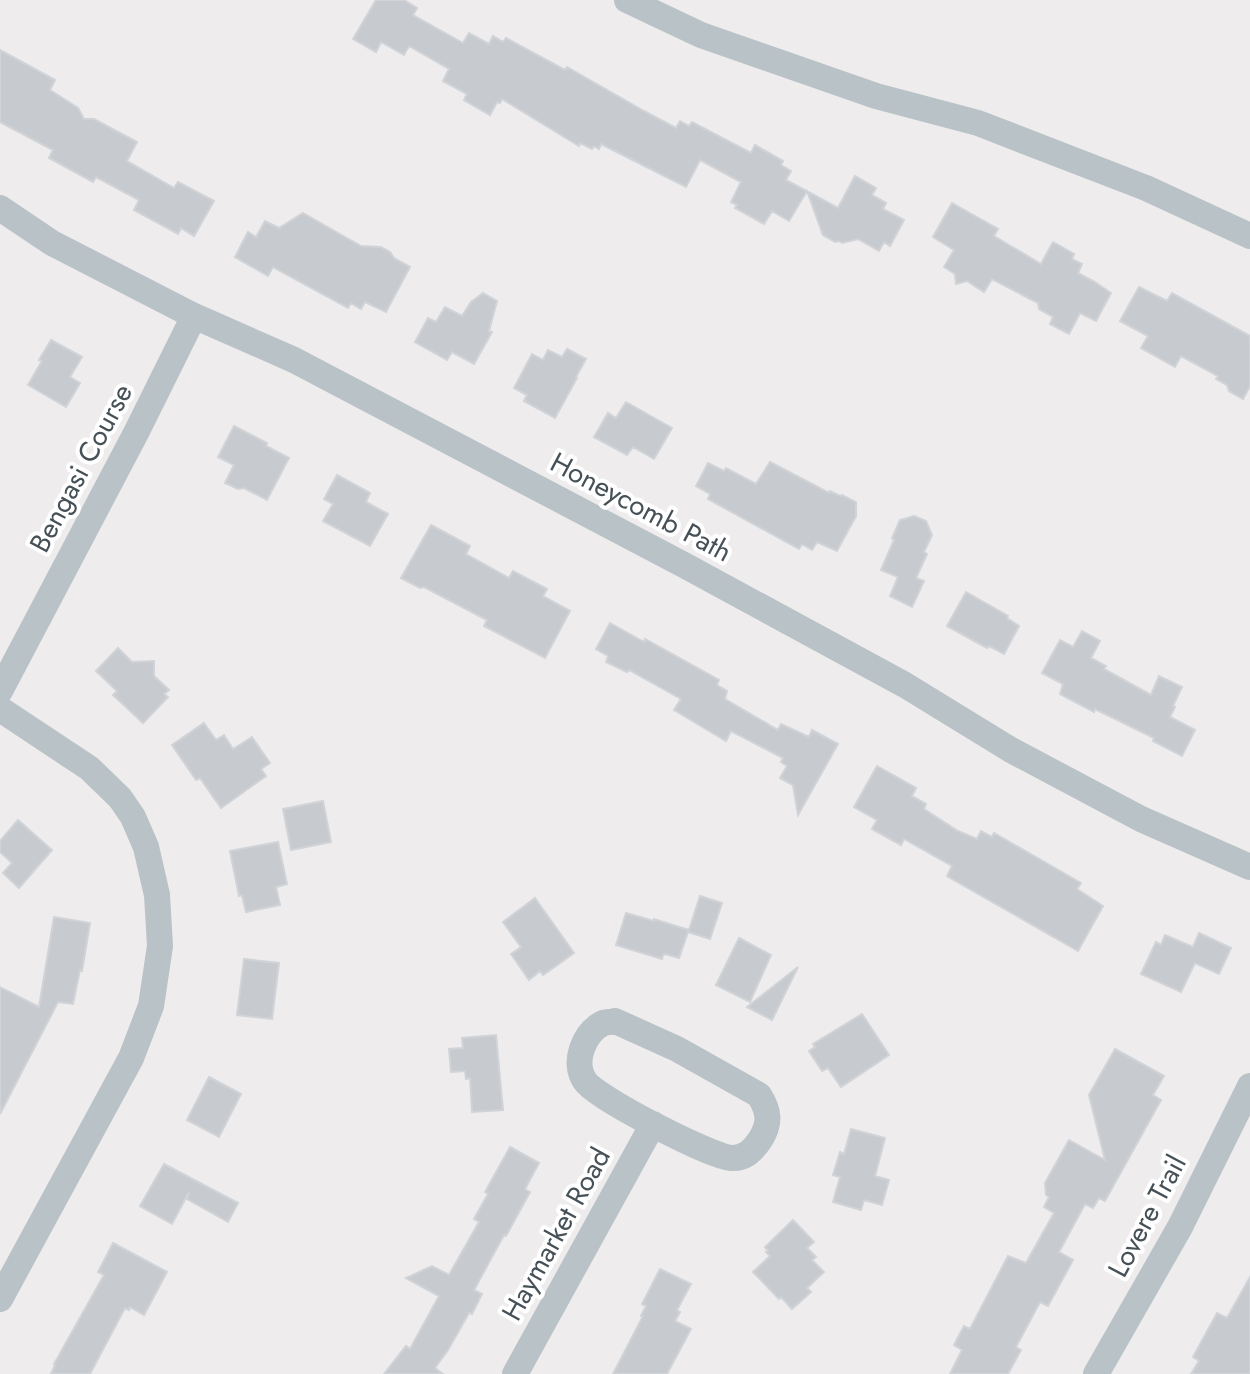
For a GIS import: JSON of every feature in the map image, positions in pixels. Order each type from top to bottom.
[{"type":"street","points":[[627,0],[701,35],[876,96],[978,123],[1146,188],[1250,236]]},
{"type":"street","name":"Honeycomb Path","points":[[0,208],[52,243],[194,316],[294,360],[684,565],[905,685],[1011,750],[1141,819],[1250,867]]},
{"type":"street","name":"Bengasi Course","points":[[0,691],[194,316]]},
{"type":"street","points":[[0,709],[89,768],[127,808],[146,847],[157,895],[160,946],[151,1006],[131,1058],[0,1299]]},
{"type":"street","points":[[615,1021],[677,1049],[759,1095],[767,1107],[769,1121],[751,1152],[734,1158],[712,1153],[653,1124],[593,1090],[584,1080],[579,1059],[587,1038],[604,1023],[615,1021]]},
{"type":"street","name":"Lovere Trail","points":[[1096,1374],[1180,1227],[1250,1086]]},
{"type":"street","name":"Haymarket Road","points":[[515,1374],[653,1124]]},
{"type":"building","points":[[376,0],[404,0],[417,8],[413,15],[463,43],[469,33],[489,44],[493,36],[503,42],[506,38],[565,70],[567,67],[676,128],[680,121],[689,126],[692,122],[751,153],[755,145],[783,161],[781,165],[791,171],[786,180],[807,191],[789,221],[772,211],[764,224],[735,208],[737,205],[731,202],[741,182],[700,160],[686,187],[601,144],[599,149],[580,143],[579,146],[502,99],[490,115],[464,100],[467,94],[443,81],[449,69],[409,46],[404,55],[381,42],[376,52],[353,39]]},
{"type":"building","points":[[0,50],[55,80],[50,90],[78,108],[84,119],[94,119],[137,142],[127,161],[174,188],[178,182],[214,201],[194,236],[181,228],[178,234],[134,210],[139,200],[96,177],[93,182],[49,158],[53,150],[0,122]]},
{"type":"building","points":[[855,176],[876,188],[872,195],[886,203],[883,209],[904,220],[890,246],[884,242],[879,251],[858,239],[835,242],[823,235],[807,191],[838,208]]},
{"type":"building","points":[[952,203],[998,229],[994,236],[1041,264],[1053,242],[1074,254],[1072,259],[1082,264],[1078,273],[1111,293],[1096,321],[1080,313],[1069,334],[1050,324],[1053,317],[1039,309],[1038,303],[992,279],[984,292],[967,281],[956,284],[955,274],[944,267],[954,250],[933,237]]},
{"type":"building","points":[[303,213],[361,246],[381,247],[410,267],[386,312],[365,302],[361,309],[351,303],[348,308],[273,267],[268,276],[235,257],[248,232],[256,237],[265,221],[279,228]]},
{"type":"building","points":[[1139,287],[1167,301],[1172,293],[1250,336],[1250,386],[1243,399],[1229,391],[1227,385],[1216,379],[1218,376],[1181,356],[1175,367],[1141,348],[1148,336],[1120,321]]},
{"type":"building","points":[[483,293],[497,301],[489,331],[492,332],[474,364],[452,352],[447,360],[415,342],[428,318],[436,322],[445,307],[462,316],[471,302]]},
{"type":"building","points":[[51,340],[82,357],[70,377],[80,383],[66,407],[28,385]]},
{"type":"building","points":[[567,349],[586,359],[555,418],[524,401],[527,395],[514,388],[532,354],[543,360],[548,350],[562,357]]},
{"type":"building","points":[[626,402],[672,428],[654,459],[633,447],[627,455],[594,437],[608,413],[616,418]]},
{"type":"building","points":[[234,426],[289,458],[267,500],[244,488],[238,489],[225,483],[234,465],[218,457]]},
{"type":"building","points":[[770,462],[829,493],[856,502],[856,516],[837,551],[817,542],[812,550],[802,544],[799,549],[708,499],[710,494],[696,486],[708,463],[724,471],[726,468],[756,484]]},
{"type":"building","points":[[337,475],[370,493],[366,502],[388,514],[370,546],[323,521],[333,504],[324,499]]},
{"type":"building","points":[[914,516],[926,521],[932,535],[916,578],[924,581],[912,607],[890,596],[898,577],[881,570],[900,520]]},
{"type":"building","points":[[431,525],[470,546],[466,554],[509,578],[513,571],[547,589],[543,596],[570,611],[545,658],[484,626],[487,620],[401,578]]},
{"type":"building","points":[[966,592],[1008,616],[1019,626],[1004,654],[947,626]]},
{"type":"building","points":[[610,623],[719,680],[717,685],[727,691],[725,699],[778,730],[781,724],[809,737],[812,730],[838,744],[798,815],[793,785],[780,778],[787,766],[781,762],[783,758],[731,731],[726,741],[674,710],[681,699],[629,670],[627,672],[606,662],[608,656],[596,649]]},
{"type":"building","points":[[1082,631],[1100,641],[1091,658],[1106,666],[1104,669],[1151,695],[1159,676],[1182,687],[1170,717],[1195,730],[1182,756],[1153,741],[1154,738],[1060,694],[1063,684],[1042,673],[1060,640],[1073,647]]},
{"type":"building","points":[[118,648],[132,662],[154,661],[154,676],[169,690],[164,694],[168,697],[143,723],[113,695],[117,691],[96,671]]},
{"type":"building","points":[[204,723],[216,740],[224,735],[233,749],[252,737],[270,763],[261,769],[266,776],[221,808],[200,778],[196,780],[172,745]]},
{"type":"building","points":[[877,766],[916,788],[912,796],[926,804],[924,809],[958,831],[977,839],[981,831],[992,837],[994,833],[1081,883],[1077,889],[1103,906],[1078,951],[947,876],[952,866],[904,839],[901,845],[872,829],[877,820],[854,807]]},
{"type":"building","points":[[323,801],[331,842],[291,850],[283,809]]},
{"type":"building","points":[[18,820],[52,850],[19,888],[3,873],[12,863],[0,852],[0,841]]},
{"type":"building","points":[[278,842],[287,884],[276,887],[280,905],[246,912],[242,895],[239,896],[230,851]]},
{"type":"building","points":[[700,896],[722,903],[710,939],[688,932],[679,958],[665,954],[662,959],[616,945],[626,913],[689,930]]},
{"type":"building","points":[[535,898],[574,953],[543,975],[540,971],[529,980],[511,954],[521,947],[503,922]]},
{"type":"building","points":[[54,917],[90,923],[73,1004],[58,1002],[0,1114],[0,987],[39,1007]]},
{"type":"building","points":[[1199,933],[1231,948],[1219,974],[1195,963],[1181,992],[1141,974],[1156,942],[1161,945],[1165,935],[1193,947]]},
{"type":"building","points":[[739,938],[771,955],[750,1002],[716,985]]},
{"type":"building","points":[[244,959],[279,963],[272,1019],[237,1015]]},
{"type":"building","points":[[798,967],[772,1020],[747,1007]]},
{"type":"building","points":[[862,1014],[889,1055],[841,1087],[828,1068],[822,1071],[809,1051],[815,1047],[813,1044]]},
{"type":"building","points":[[496,1035],[503,1110],[472,1112],[470,1078],[466,1079],[465,1071],[451,1072],[449,1049],[463,1048],[462,1038]]},
{"type":"building","points":[[1115,1049],[1164,1076],[1153,1095],[1161,1100],[1105,1201],[1099,1198],[1093,1208],[1085,1204],[1059,1252],[1073,1260],[1048,1306],[1040,1302],[1016,1347],[1021,1350],[1008,1374],[950,1374],[962,1350],[954,1345],[964,1326],[970,1329],[1008,1256],[1026,1263],[1054,1213],[1044,1207],[1049,1197],[1045,1183],[1069,1140],[1105,1160],[1089,1095]]},
{"type":"building","points":[[209,1077],[241,1094],[219,1137],[187,1120]]},
{"type":"building","points":[[851,1129],[885,1138],[875,1176],[889,1180],[882,1205],[864,1200],[861,1210],[833,1202],[840,1177],[833,1175],[840,1152],[844,1154]]},
{"type":"building","points":[[510,1147],[539,1163],[525,1189],[530,1192],[474,1290],[482,1294],[472,1314],[469,1313],[435,1368],[443,1374],[384,1374],[406,1346],[410,1349],[439,1296],[406,1278],[432,1266],[449,1275],[479,1222],[474,1219],[488,1194],[485,1192]]},
{"type":"building","points":[[164,1164],[238,1203],[228,1222],[187,1199],[189,1192],[172,1224],[140,1206]]},
{"type":"building","points":[[793,1220],[814,1242],[807,1248],[816,1257],[812,1260],[824,1272],[807,1288],[811,1292],[792,1309],[753,1272],[770,1256],[765,1247]]},
{"type":"building","points":[[113,1243],[167,1272],[144,1315],[130,1307],[129,1310],[125,1308],[90,1374],[51,1374],[104,1275],[98,1272]]},
{"type":"building","points":[[660,1269],[691,1284],[677,1310],[680,1312],[675,1321],[691,1329],[667,1374],[613,1374],[643,1316],[646,1306],[642,1304]]},
{"type":"building","points":[[1250,1277],[1250,1374],[1191,1374],[1199,1361],[1193,1357],[1217,1313],[1227,1318]]}]
